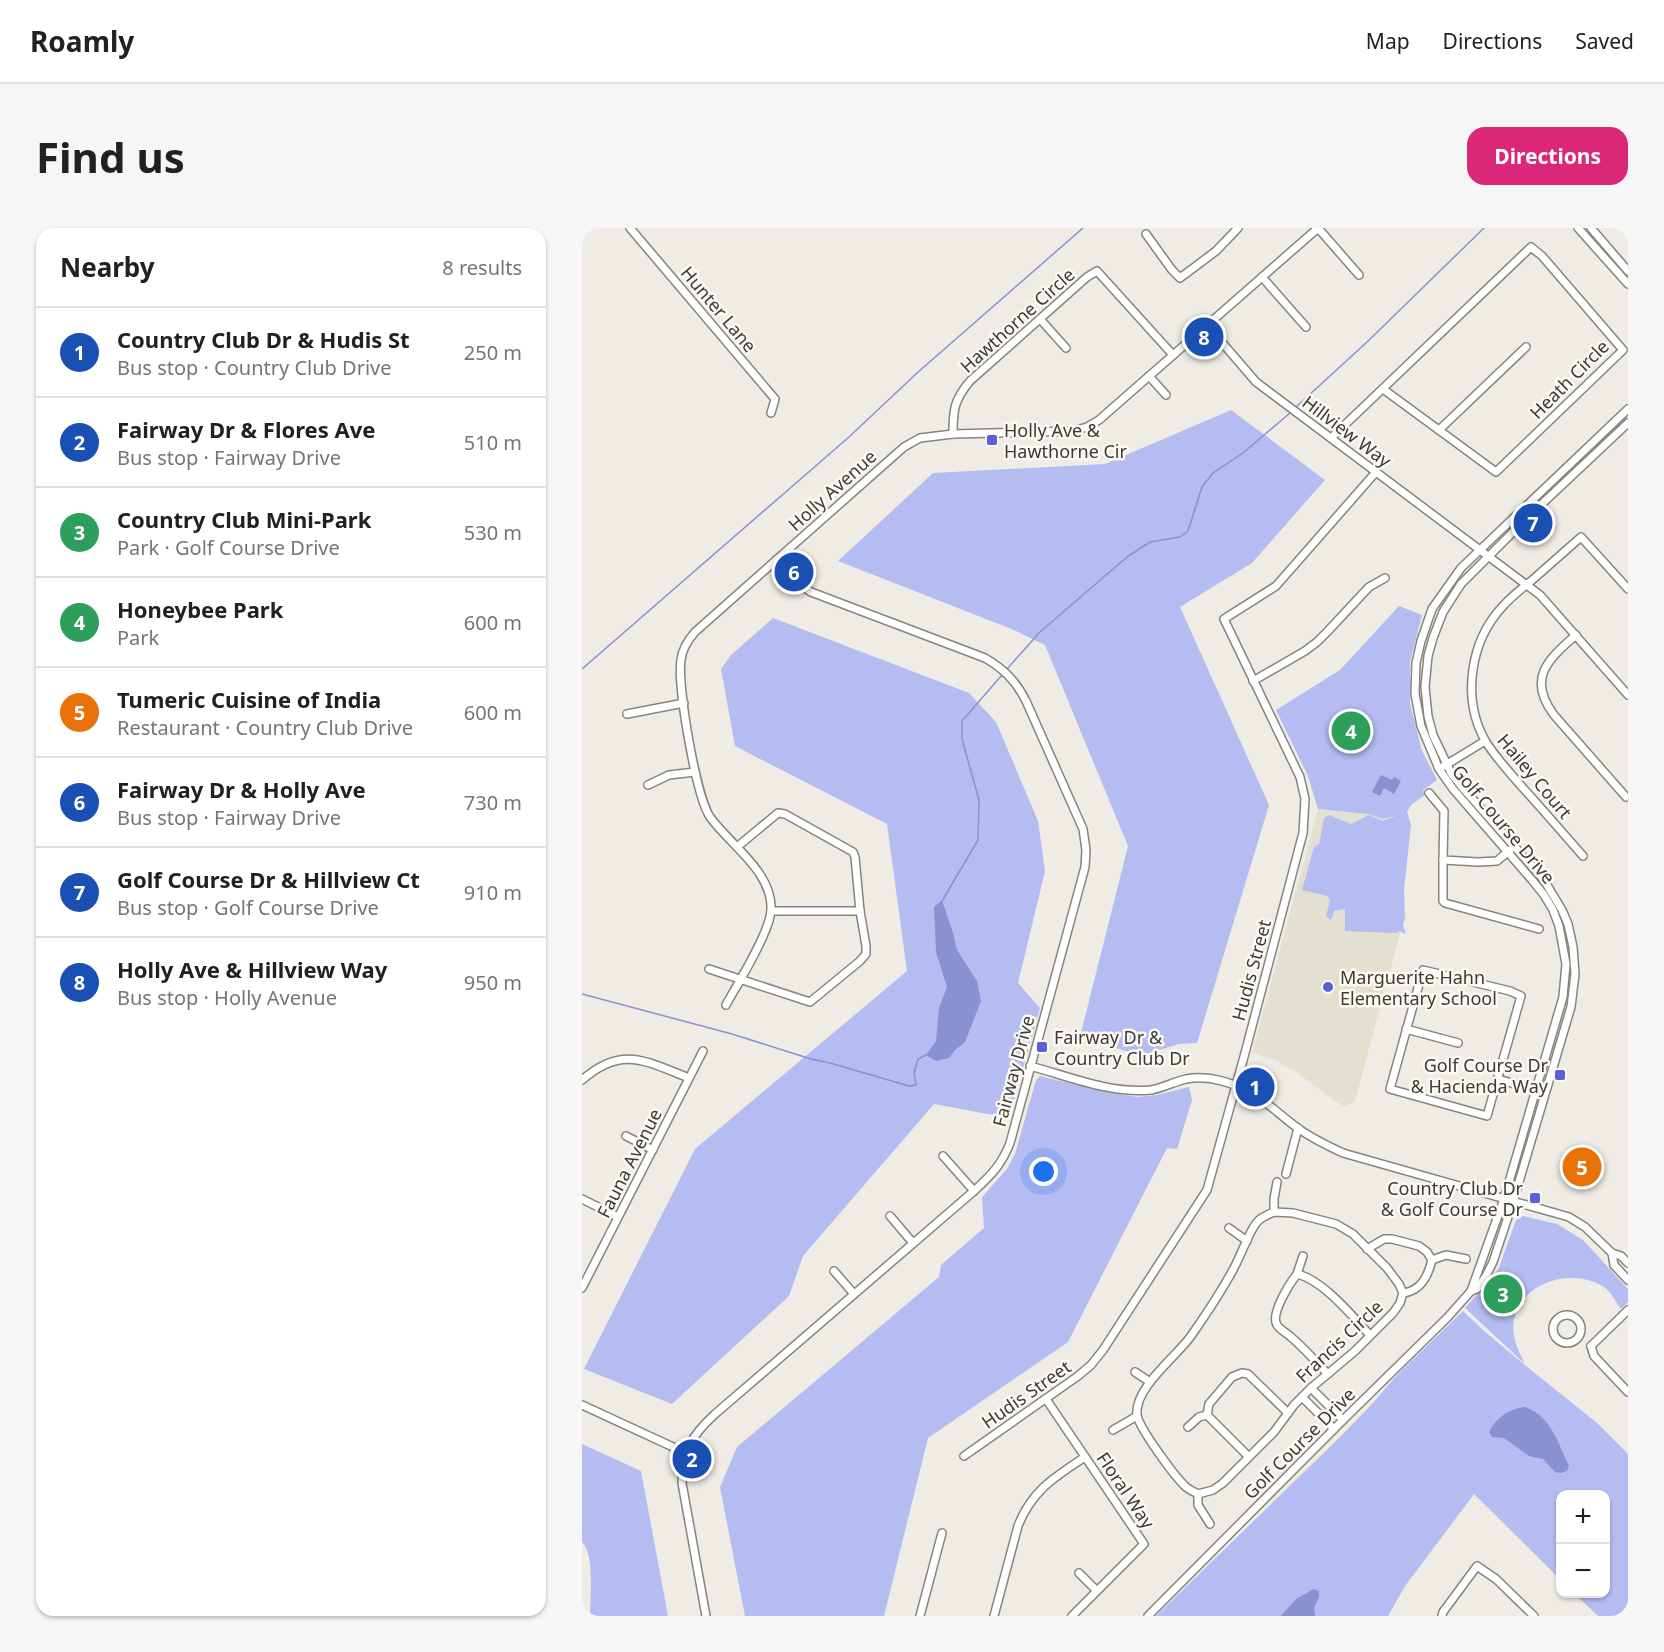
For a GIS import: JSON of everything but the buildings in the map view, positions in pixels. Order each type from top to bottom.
[{"type":"street","name":"Hunter Lane","points":[[630,228],[775,399],[771,412]]},
{"type":"street","points":[[1146,234],[1180,278],[1216,251],[1238,228]]},
{"type":"street","points":[[1318,228],[1359,275]]},
{"type":"street","name":"Holly Avenue","points":[[771,911],[768,889],[761,875],[710,816],[703,802],[695,772],[680,663],[682,652],[695,632],[904,447],[920,438],[953,434],[1073,431],[1099,420],[1318,228]]},
{"type":"street","points":[[1578,228],[1628,284]]},
{"type":"street","points":[[1591,228],[1628,271]]},
{"type":"street","name":"Heath Circle","points":[[1331,438],[1531,247],[1542,256],[1623,350],[1496,472],[1383,389]]},
{"type":"street","name":"Hawthorne Circle","points":[[953,434],[955,406],[960,393],[970,381],[1087,277],[1098,271],[1173,355]]},
{"type":"street","points":[[1262,277],[1305,327]]},
{"type":"street","points":[[1040,319],[1066,348]]},
{"type":"street","name":"Hillview Way","points":[[1207,325],[1256,382],[1527,584],[1546,602],[1628,695]]},
{"type":"street","points":[[1439,430],[1526,347]]},
{"type":"street","points":[[1149,376],[1166,395]]},
{"type":"street","name":"Golf Course Drive","points":[[1148,1616],[1448,1318],[1471,1291],[1504,1199],[1563,997],[1566,964],[1559,926],[1544,895],[1453,789],[1439,769],[1421,726],[1415,694],[1416,663],[1432,609],[1461,568],[1628,409]]},
{"type":"street","points":[[1617,420],[1626,427]]},
{"type":"street","name":"Golf Course Drive","points":[[1471,1291],[1477,1289],[1493,1262],[1513,1202],[1571,1007],[1575,974],[1568,924],[1544,880],[1461,787],[1446,764],[1433,735],[1428,716],[1425,687],[1428,656],[1432,638],[1443,612],[1461,584],[1626,427]]},
{"type":"street","name":"Hudis Street","points":[[964,1456],[1091,1365],[1207,1190],[1303,833],[1305,816],[1305,799],[1300,777],[1224,619],[1276,586],[1376,472]]},
{"type":"street","name":"Hailey Court","points":[[1583,856],[1485,741],[1477,722],[1473,702],[1473,664],[1478,645],[1502,606],[1581,537],[1628,589]]},
{"type":"street","name":"Fairway Drive","points":[[706,1616],[682,1483],[686,1453],[693,1438],[703,1425],[974,1191],[992,1174],[1004,1158],[1085,867],[1086,850],[1083,829],[1026,701],[1010,675],[985,658],[811,592],[796,582],[776,560]]},
{"type":"street","points":[[1253,681],[1317,642],[1369,587],[1385,578]]},
{"type":"street","points":[[1576,635],[1555,653],[1543,672],[1543,696],[1554,716],[1626,797]]},
{"type":"street","points":[[627,714],[684,703]]},
{"type":"street","points":[[1439,769],[1485,741]]},
{"type":"street","points":[[648,785],[669,775],[695,772]]},
{"type":"street","points":[[1429,793],[1444,811],[1444,903],[1539,929]]},
{"type":"street","points":[[709,969],[810,1002],[866,954],[867,946],[853,852],[785,814],[778,813],[737,847]]},
{"type":"street","points":[[1443,860],[1497,861],[1514,846]]},
{"type":"street","points":[[726,1005],[763,935],[771,911],[860,911]]},
{"type":"street","points":[[1423,970],[1510,991],[1521,996],[1498,1079],[1487,1116],[1390,1089],[1423,970]]},
{"type":"street","points":[[1406,1029],[1458,1043]]},
{"type":"street","name":"Fauna Avenue","points":[[582,1288],[703,1051]]},
{"type":"street","points":[[582,1080],[603,1065],[614,1060],[625,1059],[638,1060],[689,1078]]},
{"type":"street","points":[[1030,1066],[1106,1087],[1151,1090],[1187,1079],[1213,1080],[1236,1086],[1260,1097],[1314,1139],[1343,1153],[1569,1217],[1586,1227],[1612,1253],[1622,1256],[1628,1263]]},
{"type":"street","points":[[1498,1079],[1535,1090]]},
{"type":"street","points":[[1286,1174],[1298,1128]]},
{"type":"street","points":[[626,1136],[653,1150]]},
{"type":"street","points":[[943,1156],[974,1191]]},
{"type":"street","points":[[1210,1524],[1198,1505],[1198,1494],[1180,1480],[1144,1430],[1137,1416],[1138,1404],[1150,1382],[1185,1345],[1211,1309],[1257,1222],[1274,1212],[1277,1182]]},
{"type":"street","points":[[582,1199],[618,1218]]},
{"type":"street","name":"Francis Circle","points":[[1198,1494],[1213,1490],[1223,1483],[1274,1432],[1302,1396],[1355,1351],[1393,1313],[1403,1293],[1400,1284],[1387,1268],[1353,1234],[1336,1224],[1293,1213],[1274,1212]]},
{"type":"street","points":[[891,1216],[914,1243]]},
{"type":"street","points":[[1229,1228],[1247,1241]]},
{"type":"street","points":[[1367,1248],[1384,1239],[1392,1239],[1419,1246],[1427,1252],[1432,1260],[1427,1276],[1416,1290],[1403,1293]]},
{"type":"street","points":[[1612,1253],[1614,1265],[1628,1280]]},
{"type":"street","points":[[1432,1260],[1446,1255],[1466,1259]]},
{"type":"street","points":[[1303,1256],[1298,1274],[1277,1309],[1276,1325],[1293,1338],[1328,1374]]},
{"type":"street","points":[[834,1271],[854,1294]]},
{"type":"street","points":[[1298,1274],[1306,1276],[1317,1284],[1370,1335]]},
{"type":"street","points":[[1591,1346],[1628,1310]]},
{"type":"street","points":[[1565,1316],[1575,1318],[1581,1326],[1579,1335],[1571,1342],[1560,1341],[1554,1331],[1556,1321],[1565,1316]]},
{"type":"street","points":[[1579,1335],[1591,1346],[1594,1356],[1628,1392]]},
{"type":"street","points":[[1135,1372],[1150,1382]]},
{"type":"street","points":[[1207,1415],[1209,1404],[1232,1377],[1242,1373],[1248,1374],[1288,1413]]},
{"type":"street","points":[[1311,1388],[1343,1420]]},
{"type":"street","points":[[1302,1396],[1334,1429]]},
{"type":"street","name":"Floral Way","points":[[1046,1399],[1144,1544],[1072,1616]]},
{"type":"street","points":[[582,1406],[686,1453]]},
{"type":"street","points":[[1188,1427],[1199,1416],[1207,1415]]},
{"type":"street","points":[[1207,1415],[1248,1456]]},
{"type":"street","points":[[1113,1430],[1137,1416]]},
{"type":"street","points":[[994,1616],[1023,1512],[1045,1484],[1085,1457]]},
{"type":"street","points":[[920,1616],[942,1533]]},
{"type":"street","points":[[1442,1616],[1477,1566],[1496,1579],[1534,1616]]},
{"type":"street","points":[[1079,1573],[1096,1590]]},
{"type":"shaded area","points":[[1231,410],[1325,480],[1252,563],[1180,607],[1269,805],[1197,1043],[1179,1044],[1146,1054],[1129,1052],[1080,1037],[1128,846],[1045,645],[1014,630],[838,561],[933,473],[1105,464]]},
{"type":"shaded area","points":[[1399,606],[1422,615],[1410,662],[1410,704],[1422,751],[1437,780],[1423,790],[1425,795],[1411,805],[1407,812],[1411,825],[1404,890],[1403,925],[1406,934],[1399,931],[1397,933],[1345,931],[1345,909],[1334,911],[1331,920],[1326,916],[1330,900],[1327,896],[1302,890],[1314,847],[1319,844],[1324,818],[1329,815],[1351,824],[1369,815],[1383,821],[1397,815],[1383,819],[1368,814],[1318,809],[1308,776],[1276,710],[1340,670]]},
{"type":"shaded area","points":[[773,618],[969,693],[996,722],[1038,821],[1045,871],[1018,983],[1040,1008],[1009,1118],[934,1104],[803,1256],[789,1296],[672,1404],[584,1369],[695,1149],[907,971],[887,824],[735,746],[721,669],[731,655]]},
{"type":"shaded area","points":[[1381,775],[1392,780],[1394,777],[1401,781],[1394,794],[1384,788],[1380,796],[1372,792]]},
{"type":"shaded area","name":"Marguerite Hahn Elementary School","points":[[1318,809],[1368,814],[1383,819],[1399,813],[1401,930],[1355,1101],[1345,1107],[1275,1060],[1252,1053]]},
{"type":"shaded area","points":[[942,900],[957,950],[977,981],[981,1001],[965,1042],[949,1058],[936,1061],[926,1055],[936,1041],[939,1008],[947,987],[936,952],[934,907]]},
{"type":"shaded area","points":[[1040,1076],[1101,1091],[1138,1097],[1189,1087],[1192,1100],[1177,1149],[1167,1148],[1068,1342],[928,1438],[884,1616],[745,1616],[720,1487],[737,1447],[939,1277],[941,1265],[984,1228],[982,1197],[1007,1169],[1015,1154],[1036,1080]]},
{"type":"shaded area","points":[[1523,1216],[1557,1224],[1583,1240],[1628,1289],[1628,1302],[1621,1309],[1607,1289],[1592,1281],[1564,1278],[1537,1287],[1519,1307],[1513,1326],[1514,1337],[1525,1364],[1465,1308],[1498,1270],[1516,1220]]},
{"type":"shaded area","points":[[1463,1311],[1597,1423],[1628,1454],[1628,1616],[1598,1616],[1579,1598],[1610,1598],[1610,1490],[1556,1490],[1556,1575],[1474,1494],[1405,1586],[1388,1616],[1156,1616],[1339,1438],[1397,1375]]},
{"type":"shaded area","points":[[1525,1407],[1541,1417],[1553,1431],[1569,1466],[1567,1471],[1555,1472],[1543,1459],[1529,1456],[1504,1438],[1492,1437],[1489,1432],[1499,1418],[1508,1412]]},
{"type":"shaded area","points":[[582,1444],[641,1471],[668,1616],[590,1616],[589,1556],[582,1542]]},
{"type":"shaded area","points":[[1314,1589],[1319,1591],[1314,1608],[1315,1616],[1281,1616],[1296,1599]]},
{"type":"waterway","points":[[582,669],[849,437],[917,373],[1083,228]]},
{"type":"waterway","points":[[1296,407],[1367,342],[1484,228]]},
{"type":"waterway","points":[[1007,669],[1040,632],[1127,557],[1150,542],[1180,537],[1188,531],[1202,487],[1213,473],[1243,453],[1290,413]]},
{"type":"waterway","points":[[942,901],[978,840],[979,800],[962,739],[962,721],[1002,675]]},
{"type":"waterway","points":[[582,994],[732,1034],[909,1086],[916,1085],[914,1073],[918,1059],[926,1055]]},
{"type":"place","name":"Holly Ave & Hillview Way","points":[[1204,337]]},
{"type":"place","name":"Holly Ave & Hawthorne Cir","points":[[992,440]]},
{"type":"place","name":"Golf Course Dr & Hillview Ct","points":[[1533,523]]},
{"type":"place","name":"Fairway Dr & Holly Ave","points":[[794,572]]},
{"type":"place","name":"Honeybee Park","points":[[1351,731]]},
{"type":"place","name":"Marguerite Hahn Elementary School","points":[[1328,987]]},
{"type":"place","name":"Fairway Dr & Country Club Dr","points":[[1042,1047]]},
{"type":"place","name":"Golf Course Dr & Hacienda Way","points":[[1560,1075]]},
{"type":"place","name":"Country Club Dr & Hudis St","points":[[1255,1087]]},
{"type":"place","name":"Tumeric Cuisine of India","points":[[1582,1167]]},
{"type":"place","name":"Country Club Dr & Golf Course Dr","points":[[1535,1198]]},
{"type":"place","name":"Country Club Mini-Park","points":[[1503,1294]]},
{"type":"place","name":"Fairway Dr & Flores Ave","points":[[692,1459]]}]
